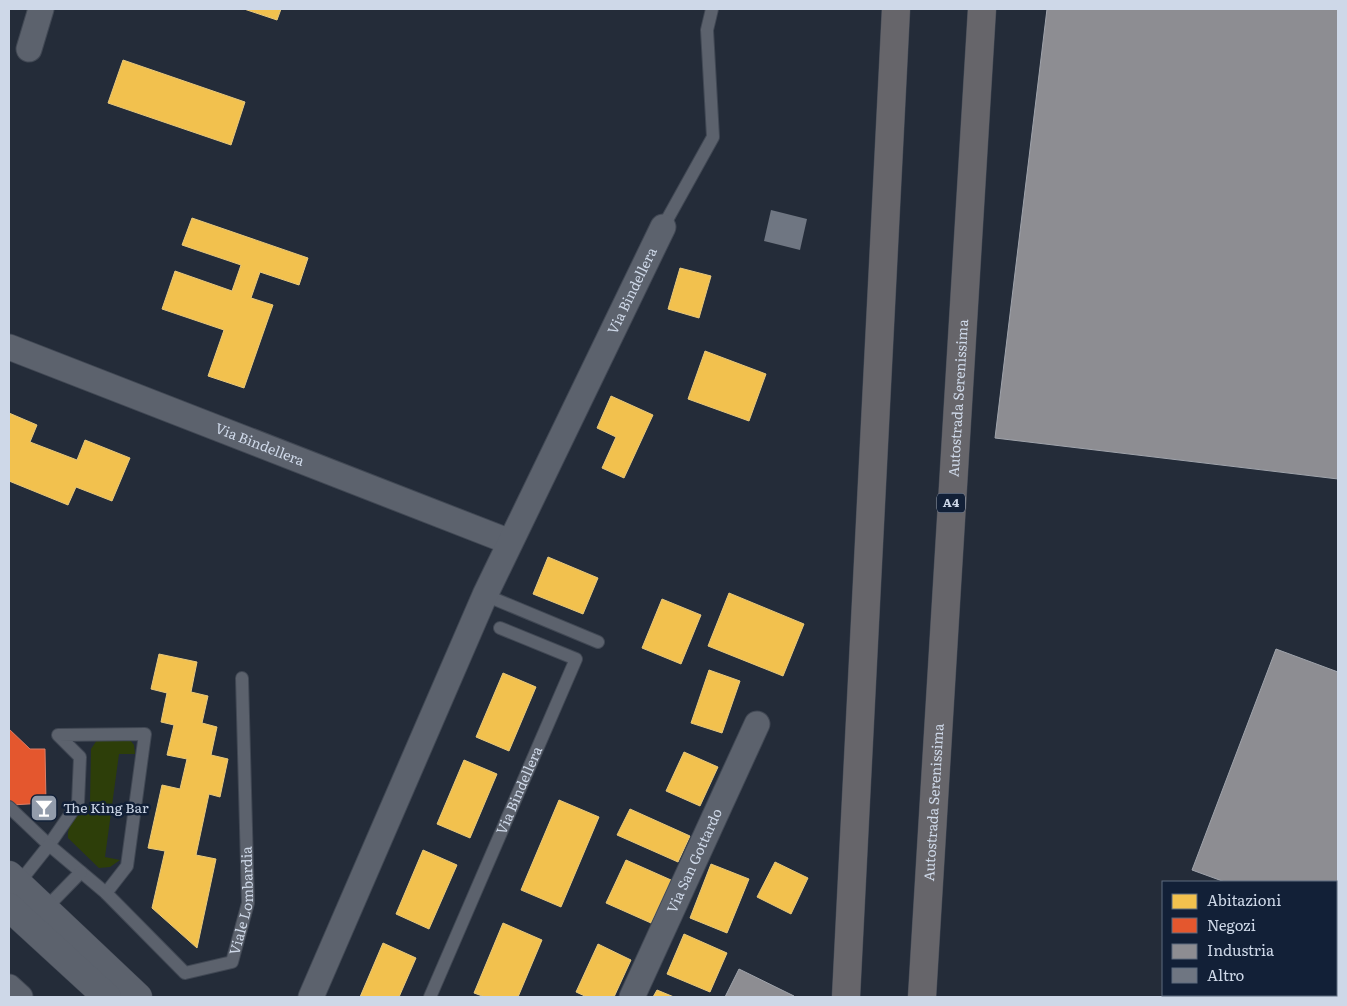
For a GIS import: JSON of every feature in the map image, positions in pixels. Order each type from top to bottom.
[{"type":"highway","points":[[846,997],[896,9]]},
{"type":"highway","name":"Autostrada Serenissima","points":[[922,997],[982,9]]},
{"type":"main road","points":[[12,889],[45,909],[138,997]]},
{"type":"main road","points":[[12,889],[65,959],[107,997]]},
{"type":"street","points":[[30,49],[41,9]]},
{"type":"street","name":"Via Bindellera","points":[[311,997],[485,595],[663,227]]},
{"type":"street","name":"Via Bindellera","points":[[9,347],[510,542]]},
{"type":"street","name":"Via San Gottardo","points":[[632,997],[757,724]]},
{"type":"street","points":[[9,987],[20,997]]},
{"type":"lane","points":[[663,227],[713,137],[707,30],[712,9]]},
{"type":"lane","points":[[485,595],[598,642]]},
{"type":"lane","name":"Via Bindellera","points":[[430,997],[576,659],[500,628]]},
{"type":"lane","name":"Viale Lombardia","points":[[9,807],[49,845],[106,893],[185,973],[232,962],[248,903],[242,678]]},
{"type":"lane","points":[[12,889],[49,845],[78,803],[80,757],[58,735],[145,734],[127,866],[106,893]]},
{"type":"lane","points":[[45,909],[81,872]]},
{"type":"green space","points":[[97,740],[130,740],[134,745],[135,754],[119,754],[105,857],[120,860],[110,867],[99,868],[68,838],[69,827],[90,804],[91,749]]},
{"type":"building: Abitazioni","points":[[244,9],[281,9],[277,20]]},
{"type":"building: Abitazioni","points":[[123,60],[245,102],[231,145],[108,103]]},
{"type":"building: Abitazioni","points":[[192,218],[308,258],[299,285],[260,272],[251,298],[273,305],[244,388],[208,376],[224,330],[162,309],[175,271],[232,291],[241,265],[182,245]]},
{"type":"building: Abitazioni","points":[[680,268],[711,276],[699,318],[668,309]]},
{"type":"building: Abitazioni","points":[[705,351],[766,374],[749,421],[688,399]]},
{"type":"building: Abitazioni","points":[[611,396],[653,415],[624,478],[602,468],[616,437],[597,428]]},
{"type":"building: Abitazioni","points":[[9,413],[37,425],[30,442],[77,460],[85,440],[130,458],[112,501],[76,487],[68,505],[9,481]]},
{"type":"building: Abitazioni","points":[[548,557],[598,578],[583,614],[533,594]]},
{"type":"building: Abitazioni","points":[[729,593],[804,624],[783,676],[708,646]]},
{"type":"building: Abitazioni","points":[[662,599],[701,615],[681,664],[642,648]]},
{"type":"building: Abitazioni","points":[[159,654],[197,662],[191,692],[208,696],[202,723],[217,727],[211,755],[228,759],[220,797],[209,794],[196,855],[216,859],[197,948],[152,908],[165,851],[148,848],[162,785],[180,789],[187,759],[167,755],[174,725],[161,722],[167,693],[151,689]]},
{"type":"building: Abitazioni","points":[[709,670],[740,681],[722,733],[691,723]]},
{"type":"building: Abitazioni","points":[[503,673],[536,687],[509,751],[476,737]]},
{"type":"building: Abitazioni","points":[[684,752],[718,767],[700,806],[666,791]]},
{"type":"building: Abitazioni","points":[[464,760],[497,774],[470,838],[437,824]]},
{"type":"building: Abitazioni","points":[[559,800],[599,817],[561,907],[521,890]]},
{"type":"building: Abitazioni","points":[[630,809],[690,836],[678,862],[617,835]]},
{"type":"building: Abitazioni","points":[[423,850],[457,865],[429,929],[396,914]]},
{"type":"building: Abitazioni","points":[[626,860],[671,880],[651,923],[606,903]]},
{"type":"building: Abitazioni","points":[[775,862],[808,878],[791,914],[757,897]]},
{"type":"building: Abitazioni","points":[[711,864],[749,879],[727,933],[690,918]]},
{"type":"building: Abitazioni","points":[[503,923],[542,940],[518,997],[485,997],[474,993]]},
{"type":"building: Abitazioni","points":[[684,934],[727,953],[710,992],[667,974]]},
{"type":"building: Abitazioni","points":[[383,943],[416,958],[399,997],[360,997]]},
{"type":"building: Abitazioni","points":[[598,944],[631,960],[614,997],[587,997],[576,992]]},
{"type":"building: Abitazioni","points":[[657,990],[674,997],[653,997]]},
{"type":"building: Negozi","points":[[9,729],[30,749],[45,749],[46,803],[11,805],[9,802]]},
{"type":"building: Industria","points":[[1047,9],[1338,9],[1338,479],[995,438]]},
{"type":"building: Industria","points":[[1276,649],[1338,672],[1338,925],[1337,881],[1222,881],[1192,870]]},
{"type":"building: Industria","points":[[739,969],[794,996],[725,997]]},
{"type":"building: Altro","points":[[771,210],[807,219],[800,250],[764,241]]},
{"type":"place","name":"The King Bar","points":[[44,808]]}]
